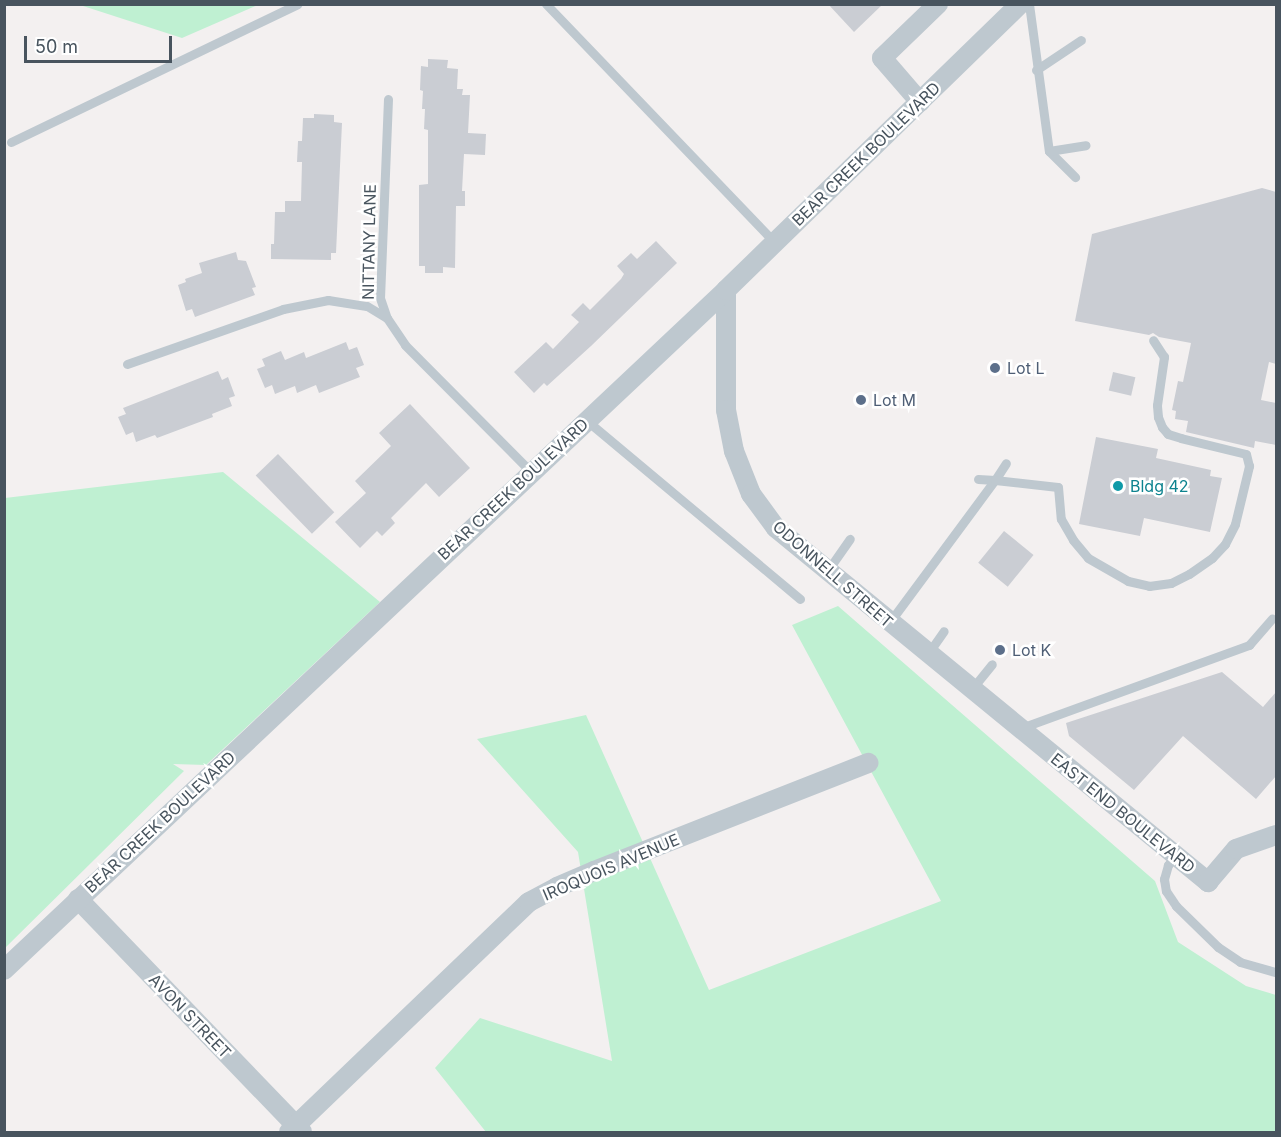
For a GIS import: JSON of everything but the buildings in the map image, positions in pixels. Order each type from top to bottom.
[{"type":"street","points":[[920,102],[882,58],[938,4]]},
{"type":"street","name":"BEAR CREEK BOULEVARD","points":[[4,970],[726,290],[1020,4]]},
{"type":"street","name":"ODONNELL STREET","points":[[726,290],[726,410],[734,451],[751,494],[776,528],[826,572],[999,713]]},
{"type":"street","name":"EAST END BOULEVARD","points":[[999,713],[1208,882],[1236,849],[1276,835]]},
{"type":"street","name":"IROQUOIS AVENUE","points":[[296,1130],[529,902],[594,871],[868,763]]},
{"type":"street","name":"AVON STREET","points":[[78,899],[296,1130]]},
{"type":"lane","points":[[10,142],[298,4]]},
{"type":"lane","points":[[546,4],[775,243]]},
{"type":"lane","points":[[1029,4],[1036,70],[1049,151],[1075,177]]},
{"type":"lane","points":[[1036,70],[1081,40]]},
{"type":"lane","name":"NITTANY LANE","points":[[388,99],[380,298],[387,318],[405,345],[531,472]]},
{"type":"lane","points":[[1049,151],[1086,145]]},
{"type":"lane","points":[[127,364],[282,309],[328,300],[368,306],[387,318]]},
{"type":"lane","points":[[978,479],[1058,487],[1061,519],[1073,540],[1088,558],[1128,581],[1149,586],[1170,583],[1190,574],[1212,558],[1225,544],[1235,524],[1249,466],[1246,454],[1168,434],[1162,427],[1158,417],[1158,405],[1164,357],[1152,340]]},
{"type":"lane","points":[[586,420],[801,599]]},
{"type":"lane","points":[[889,623],[1006,463]]},
{"type":"lane","points":[[826,572],[850,539]]},
{"type":"lane","points":[[1019,729],[1249,645],[1272,619]]},
{"type":"lane","points":[[927,655],[944,631]]},
{"type":"lane","points":[[971,690],[992,664]]},
{"type":"lane","points":[[1176,855],[1168,865],[1164,879],[1166,891],[1176,906],[1218,947],[1240,962],[1276,972]]},
{"type":"green space","points":[[80,5],[258,5],[182,38]]},
{"type":"green space","points":[[223,472],[380,602],[206,765],[173,764],[184,771],[5,948],[5,498]]},
{"type":"green space","points":[[838,606],[1155,881],[1178,942],[1246,986],[1276,995],[1276,1132],[486,1132],[435,1068],[480,1018],[612,1061],[578,852],[477,739],[586,715],[709,990],[941,901],[792,625]]},
{"type":"place","name":"Lot L","points":[[995,368]]},
{"type":"place","name":"Lot M","points":[[861,400]]},
{"type":"place","name":"Bldg 42","points":[[1118,486]]},
{"type":"place","name":"Lot K","points":[[1000,650]]}]
